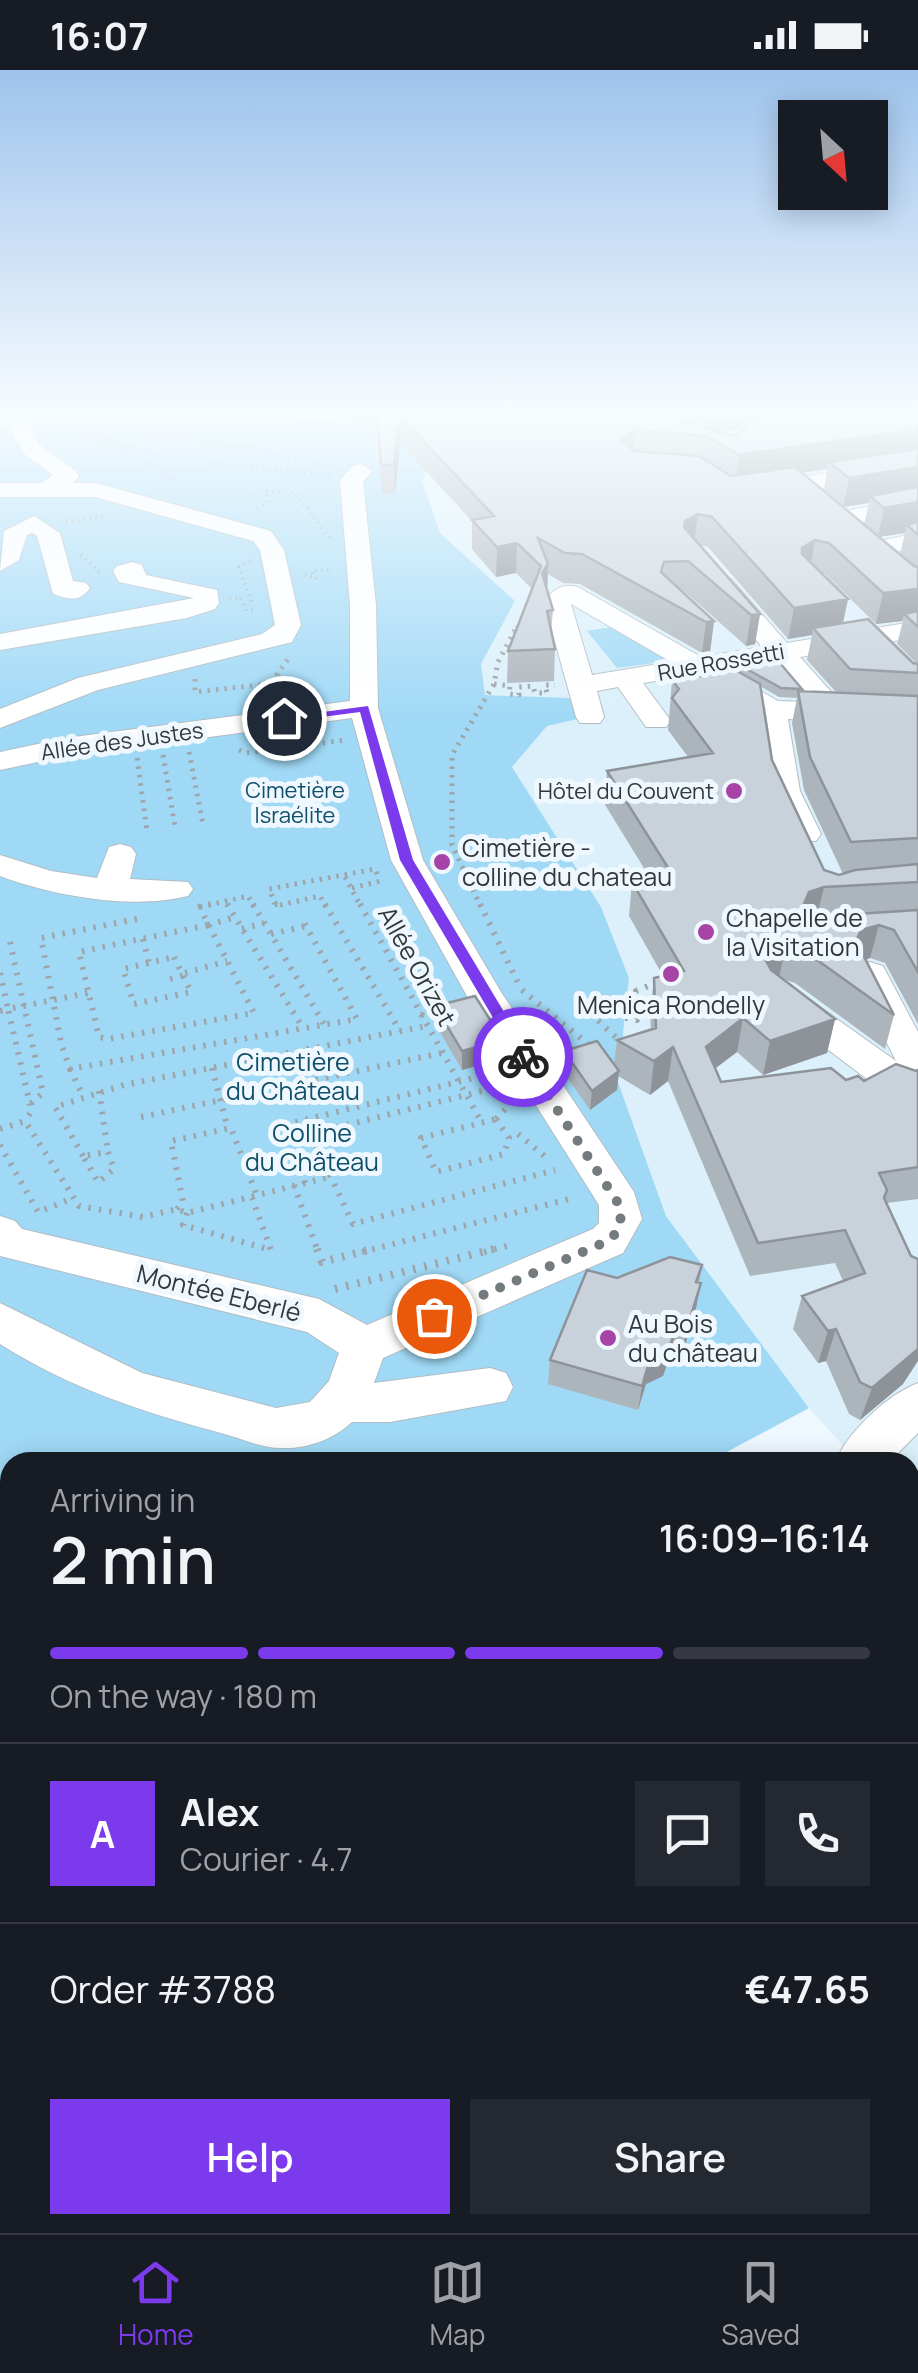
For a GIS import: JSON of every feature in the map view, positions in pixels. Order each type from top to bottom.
[{"type":"street","points":[[0,720],[88,684],[282,636],[288,625],[272,550],[262,536],[186,515]]},
{"type":"street","points":[[0,1321],[35,1343],[133,1390],[276,1428],[298,1429],[332,1413],[349,1394],[364,1346],[608,1241],[619,1232],[622,1214],[618,1203],[485,996],[406,860],[364,708],[358,515]]},
{"type":"street","points":[[835,515],[895,568]]},
{"type":"street","points":[[840,519],[864,515]]},
{"type":"street","points":[[0,563],[10,556],[16,531],[34,523],[48,533],[62,588],[75,590],[74,629]]},
{"type":"street","points":[[874,549],[918,540]]},
{"type":"street","points":[[706,566],[833,712]]},
{"type":"street","points":[[0,642],[187,610],[206,602],[208,595],[196,589],[123,573]]},
{"type":"street","points":[[590,717],[571,689],[557,602],[569,592],[772,709],[918,717]]},
{"type":"street","points":[[846,614],[890,657]]},
{"type":"street","name":"Rue Rossetti","points":[[571,689],[918,629]]},
{"type":"street","points":[[712,635],[738,658]]},
{"type":"street","points":[[628,680],[656,722]]},
{"type":"street","name":"Allée des Justes","points":[[0,761],[66,747],[364,708]]},
{"type":"street","points":[[772,709],[785,791],[815,857]]},
{"type":"street","points":[[110,890],[120,854]]},
{"type":"street","points":[[0,865],[64,886],[176,889]]},
{"type":"street","points":[[869,972],[914,1078]]},
{"type":"street","points":[[780,994],[914,1078]]},
{"type":"street","name":"Montée Eberlé","points":[[0,1232],[8,1242],[319,1317],[364,1346]]},
{"type":"street","points":[[340,1403],[390,1402],[490,1386]]},
{"type":"street","points":[[866,1452],[918,1402]]},
{"type":"path","points":[[312,515],[339,550]]},
{"type":"path","points":[[239,567],[254,610]]},
{"type":"path","points":[[520,988],[452,846],[452,755],[494,684],[498,662],[524,613]]},
{"type":"path","points":[[195,686],[195,692],[279,681]]},
{"type":"path","points":[[268,684],[268,698]]},
{"type":"path","points":[[494,684],[510,686],[509,694],[520,694],[520,686],[533,686],[535,694],[547,693],[545,686],[557,684],[571,689]]},
{"type":"path","points":[[147,831],[136,753],[188,746],[202,824]]},
{"type":"path","points":[[162,750],[175,828]]},
{"type":"path","points":[[375,869],[269,889],[276,906],[320,896],[400,1031]]},
{"type":"path","name":"Allée Orizet","points":[[345,877],[482,1122]]},
{"type":"path","points":[[352,888],[381,882]]},
{"type":"path","points":[[248,896],[324,1024]]},
{"type":"path","points":[[227,904],[303,1028]]},
{"type":"path","points":[[204,916],[208,925],[254,1012],[108,1039],[99,1037],[79,952],[208,925],[235,917]]},
{"type":"path","points":[[70,1069],[357,1018],[301,917]]},
{"type":"path","points":[[242,929],[264,923]]},
{"type":"path","points":[[271,934],[306,926]]},
{"type":"path","points":[[41,938],[70,1069],[83,1096]]},
{"type":"path","points":[[143,939],[149,963]]},
{"type":"path","points":[[10,942],[43,1093],[30,1104]]},
{"type":"path","points":[[174,958],[191,992],[134,1004],[123,969],[149,963],[174,958]]},
{"type":"path","points":[[170,978],[227,961]]},
{"type":"path","points":[[0,973],[4,1010],[31,1112],[25,1120],[2,1129],[0,1117]]},
{"type":"path","points":[[628,1048],[596,1019],[592,999],[604,994],[615,1016],[637,1020],[641,1014],[636,991],[643,985],[674,979]]},
{"type":"path","points":[[4,1010],[88,993]]},
{"type":"path","points":[[529,997],[602,1056]]},
{"type":"path","points":[[421,1015],[448,1007]]},
{"type":"path","points":[[99,1091],[114,1168],[98,1182],[55,1107],[83,1096],[99,1091],[109,1088],[426,1026]]},
{"type":"path","points":[[142,1117],[442,1053]]},
{"type":"path","points":[[212,1068],[228,1128]]},
{"type":"path","points":[[305,1183],[284,1124],[494,1074],[512,1102],[496,1119],[422,1138],[436,1172],[504,1154],[509,1138],[496,1119]]},
{"type":"path","points":[[502,1086],[312,1134],[328,1178],[353,1224],[554,1170]]},
{"type":"path","points":[[25,1120],[79,1206],[143,1217],[176,1210],[186,1214],[328,1178]]},
{"type":"path","points":[[176,1210],[183,1202],[172,1141],[232,1128],[270,1250],[183,1225],[186,1214]]},
{"type":"path","points":[[518,1134],[546,1157],[579,1212]]},
{"type":"path","points":[[0,1145],[38,1212],[72,1199]]},
{"type":"path","points":[[83,1156],[108,1152]]},
{"type":"path","points":[[294,1186],[322,1262],[573,1198]]},
{"type":"path","points":[[336,1289],[508,1246]]},
{"type":"shaded area","points":[[434,515],[918,515],[918,1452],[849,1452],[809,1408],[666,1216],[618,1081],[629,978],[601,907],[512,767],[547,726],[581,718],[570,698],[485,695],[481,664],[515,601],[440,533]]},
{"type":"green space","name":"Colline du Château","points":[[0,515],[434,515],[440,533],[515,601],[481,664],[485,695],[570,698],[582,718],[547,726],[512,767],[601,907],[629,978],[618,1082],[666,1216],[809,1408],[727,1452],[0,1452]]},
{"type":"green space","points":[[618,626],[669,656],[669,661],[617,668],[587,631]]},
{"type":"building","points":[[493,515],[696,515],[685,521],[684,527],[760,614],[751,615],[688,561],[664,562],[661,572],[714,621],[706,622],[582,554],[565,553],[538,538],[548,564],[542,573],[553,610],[547,611],[555,649],[508,651],[541,566],[517,543],[497,547],[472,520]]},
{"type":"building","points":[[702,515],[853,515],[918,567],[918,589],[883,593],[829,543],[815,540],[802,548],[802,554],[848,599],[794,608],[712,517]]},
{"type":"building","points":[[918,522],[918,535],[907,525]]},
{"type":"building","points":[[918,611],[918,627],[904,614]]},
{"type":"building","points":[[868,619],[918,664],[918,673],[850,669],[813,628]]},
{"type":"building","points":[[707,654],[760,684],[772,760],[824,870],[839,875],[918,864],[918,882],[824,887],[809,892],[804,904],[811,913],[825,916],[918,910],[918,972],[894,930],[879,925],[861,930],[856,941],[894,1015],[803,950],[786,945],[773,949],[765,959],[771,970],[835,1019],[770,1041],[743,1018],[706,1047],[721,1082],[831,1068],[846,1080],[858,1076],[864,1081],[896,1064],[918,1070],[918,1167],[879,1173],[887,1190],[884,1198],[911,1256],[918,1259],[918,1349],[872,1388],[860,1382],[836,1329],[828,1331],[802,1296],[865,1273],[845,1230],[758,1243],[673,1047],[654,1061],[617,1040],[656,1028],[654,978],[684,971],[632,882],[672,874],[607,771],[713,753],[672,698],[679,689],[672,680],[709,675]]},
{"type":"building","points":[[774,656],[802,689],[781,688],[736,663]]},
{"type":"building","points":[[798,691],[918,696],[918,838],[851,842],[810,757]]},
{"type":"building","points":[[475,996],[503,1040],[462,1051],[435,1006]]},
{"type":"building","points":[[597,1041],[619,1071],[592,1091],[564,1051]]},
{"type":"building","name":"Au Bois du château","points":[[670,1257],[702,1265],[696,1282],[701,1283],[686,1331],[676,1328],[668,1351],[650,1359],[642,1386],[550,1360],[587,1270],[617,1278]]},
{"type":"way so far","points":[[434,1316],[608,1241],[619,1232],[622,1214],[618,1203],[523,1057]]},
{"type":"place","name":"Hôtel du Couvent","points":[[734,791]]},
{"type":"place","name":"Cimetière - colline du chateau","points":[[442,862]]},
{"type":"place","name":"Chapelle de la Visitation","points":[[706,932]]},
{"type":"place","name":"Menica Rondelly","points":[[671,974]]},
{"type":"place","name":"Au Bois du château","points":[[608,1338]]},
{"type":"route","points":[[284,718],[364,708],[406,860],[523,1057]]},
{"type":"park label","name":"Cimetière Israélite","points":[[295,802]]},
{"type":"park label","name":"Cimetière du Château","points":[[293,1076]]}]
